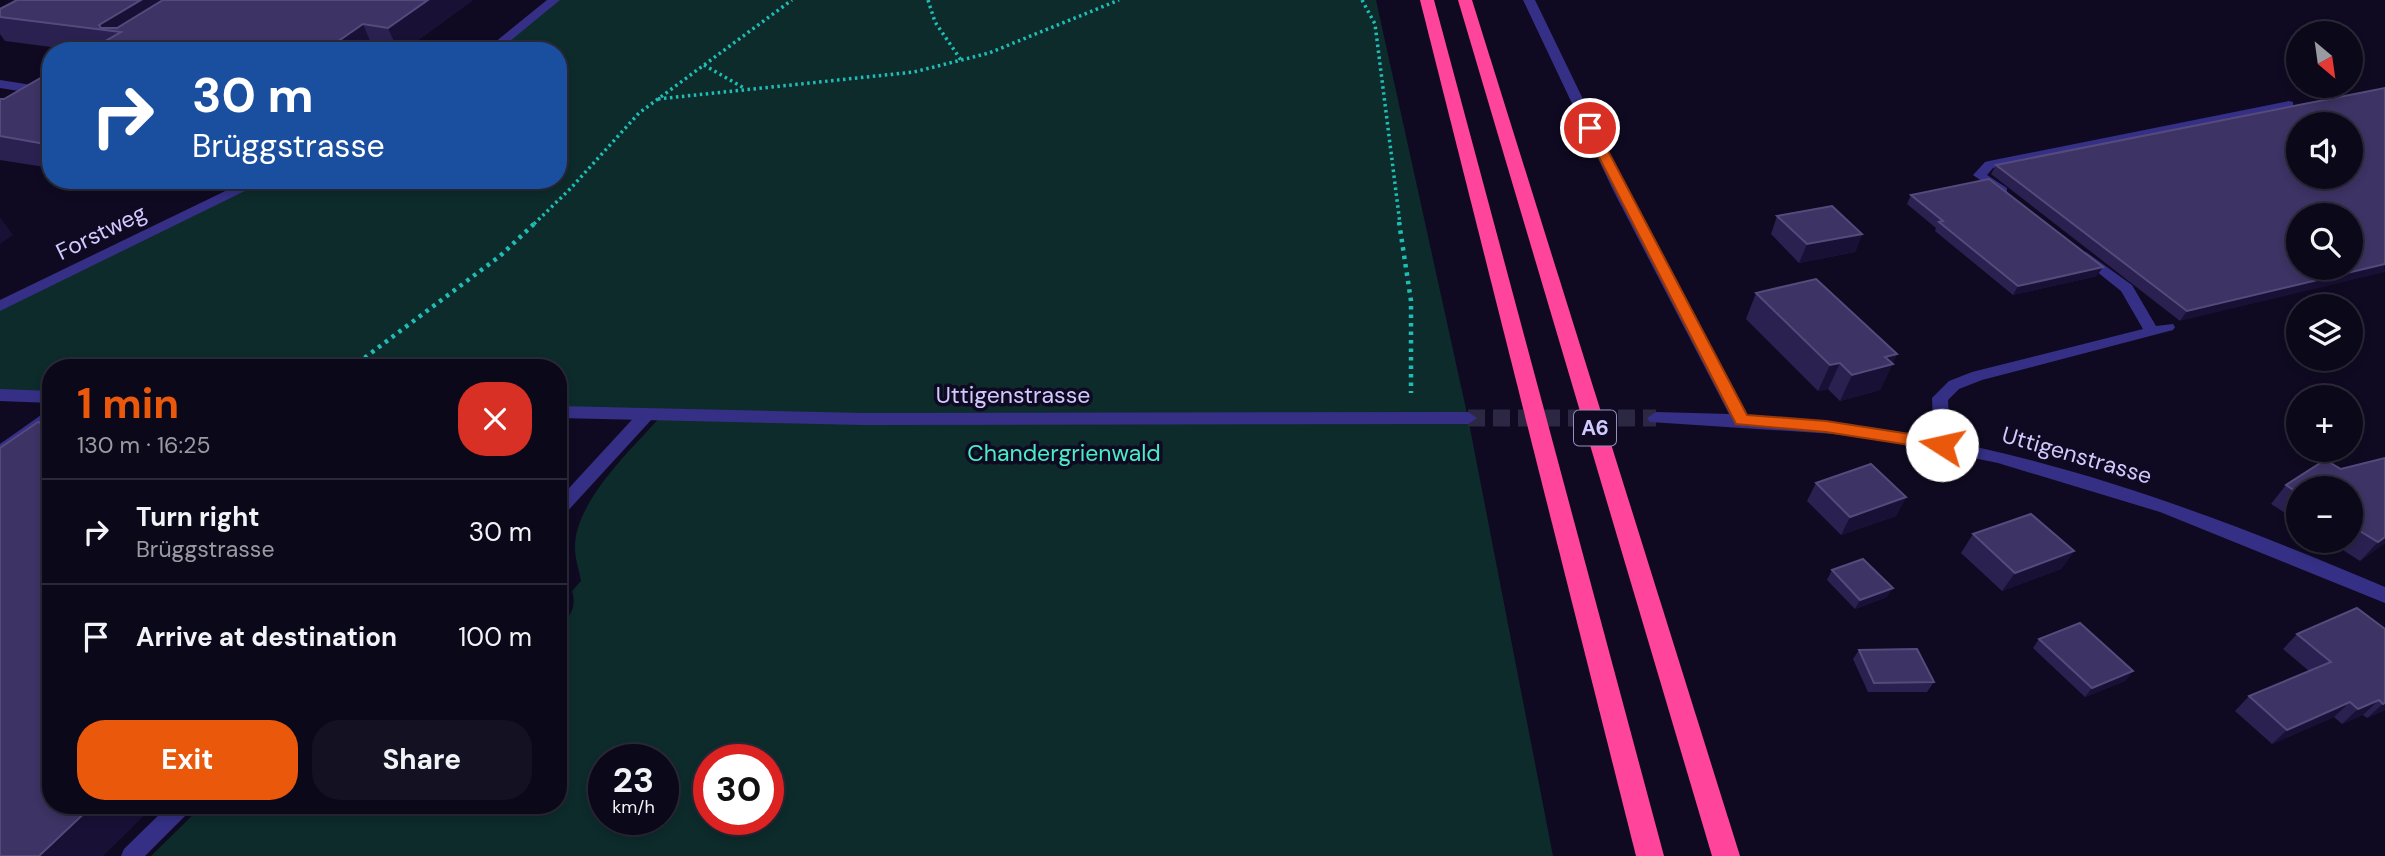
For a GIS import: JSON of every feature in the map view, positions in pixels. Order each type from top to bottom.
[{"type":"highway","name":"A6","points":[[1427,0],[1650,856]]},
{"type":"highway","name":"A6","points":[[1465,0],[1726,856]]},
{"type":"street","points":[[501,42],[554,0]]},
{"type":"street","points":[[1529,0],[1620,190],[1741,420]]},
{"type":"street","points":[[0,84],[42,91]]},
{"type":"street","name":"Forstweg","points":[[0,306],[241,189]]},
{"type":"street","points":[[0,395],[42,397]]},
{"type":"street","name":"Uttigenstrasse","points":[[567,412],[864,419],[1468,418]]},
{"type":"street","name":"Uttigenstrasse","points":[[1656,418],[1741,420],[1826,427],[1942,445],[2060,473],[2173,509],[2385,595]]},
{"type":"lane","points":[[2012,199],[1979,175],[1989,165],[2289,105]]},
{"type":"lane","points":[[2075,247],[2127,288],[2151,331]]},
{"type":"lane","points":[[1942,445],[1940,398],[1954,385],[1978,376],[2168,327]]},
{"type":"lane","points":[[567,500],[646,415]]},
{"type":"lane","points":[[0,452],[42,423]]},
{"type":"lane","points":[[131,856],[174,814]]},
{"type":"path","points":[[364,359],[500,256],[571,188],[639,113],[792,0]]},
{"type":"path","points":[[928,0],[935,22],[961,60]]},
{"type":"path","points":[[656,99],[914,72],[989,53],[1119,0]]},
{"type":"path","points":[[1362,0],[1375,24],[1388,146],[1411,301],[1411,419]]},
{"type":"path","points":[[704,65],[745,88]]},
{"type":"green space","name":"Chandergrienwald","points":[[554,0],[1376,0],[1468,418],[1553,856],[151,856],[194,814],[567,814],[567,618],[574,603],[572,591],[581,581],[575,549],[578,527],[596,492],[662,415],[567,412],[567,359],[42,359],[42,397],[0,395],[0,306],[241,189],[567,189],[567,42],[501,42]]},
{"type":"building","points":[[17,0],[141,0],[99,25],[101,28],[117,28],[163,0],[428,0],[388,28],[363,24],[337,42],[104,42],[121,32],[0,17],[0,9]]},
{"type":"building","points":[[42,77],[42,143],[0,136],[0,99]]},
{"type":"building","points":[[2385,88],[2385,264],[2363,269],[2363,203],[2286,203],[2286,280],[2318,280],[2187,311],[1996,165],[2334,98],[2363,98],[2363,92]]},
{"type":"building","points":[[1989,179],[2103,267],[2018,286],[1939,222],[1943,221],[1911,195]]},
{"type":"building","points":[[1832,206],[1862,234],[1807,244],[1777,216]]},
{"type":"building","points":[[1816,279],[1897,354],[1885,357],[1893,364],[1852,375],[1840,363],[1830,365],[1756,293]]},
{"type":"building","points":[[38,422],[42,423],[42,814],[83,814],[39,856],[0,856],[0,448]]},
{"type":"building","points":[[2385,458],[2385,537],[2378,542],[2363,533],[2363,476],[2300,476],[2322,462],[2329,462],[2341,469]]},
{"type":"building","points":[[1871,464],[1906,497],[1850,517],[1816,483]]},
{"type":"building","points":[[2031,514],[2074,551],[2015,573],[1973,534]]},
{"type":"building","points":[[1863,559],[1893,588],[1860,600],[1832,570]]},
{"type":"building","points":[[2357,608],[2385,629],[2385,703],[2379,700],[2358,709],[2350,702],[2287,730],[2249,696],[2331,662],[2297,634]]},
{"type":"building","points":[[2080,623],[2133,671],[2092,688],[2039,639]]},
{"type":"building","points":[[1917,649],[1934,682],[1874,683],[1859,650]]},
{"type":"tunnel","points":[[1468,418],[1656,418]]},
{"type":"route","points":[[1590,128],[1741,420],[1826,427],[1942,445]]}]
